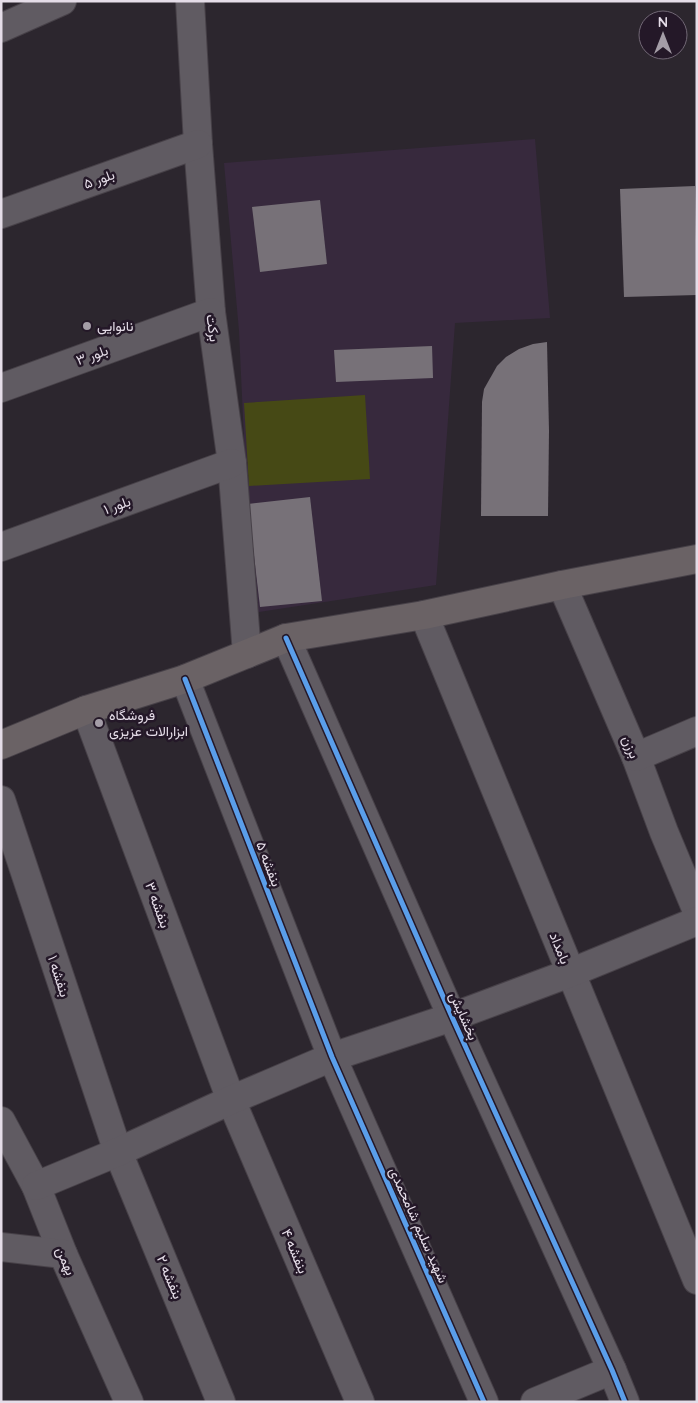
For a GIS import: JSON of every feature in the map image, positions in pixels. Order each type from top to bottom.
[{"type":"main road","points":[[1,745],[86,710],[185,679],[286,638],[424,615],[562,585],[697,559]]},
{"type":"street","points":[[1,28],[62,1]]},
{"type":"street","name":"برکت","points":[[190,1],[210,312],[232,463],[247,654]]},
{"type":"street","name":"بلور ۵","points":[[1,214],[198,144]]},
{"type":"street","name":"بلور ۳","points":[[1,388],[210,312]]},
{"type":"street","name":"بلور ۱","points":[[1,547],[232,463]]},
{"type":"street","name":"برزن","points":[[562,585],[636,757],[664,832],[697,911]]},
{"type":"street","name":"بامداد","points":[[424,615],[697,1280]]},
{"type":"street","name":"بخشایش","points":[[286,638],[452,1017],[625,1402]]},
{"type":"street","name":"بنفشه ۵","points":[[185,679],[332,1057]]},
{"type":"street","name":"بنفشه ۳","points":[[86,710],[231,1100]]},
{"type":"street","points":[[636,757],[697,731]]},
{"type":"street","name":"بنفشه ۱","points":[[1,800],[118,1152]]},
{"type":"street","points":[[36,1186],[118,1152],[231,1100],[332,1057],[452,1017],[570,973],[697,921]]},
{"type":"street","name":"شهید سلیم شامحمدی","points":[[332,1057],[484,1402]]},
{"type":"street","name":"بنفشه ۴","points":[[231,1100],[360,1402]]},
{"type":"street","name":"بهمن","points":[[1,1121],[36,1186],[63,1254],[129,1402]]},
{"type":"street","name":"بنفشه ۲","points":[[118,1152],[222,1402]]},
{"type":"street","points":[[1,1247],[63,1254]]},
{"type":"street","points":[[535,1402],[612,1370]]},
{"type":"shaded area","points":[[535,139],[550,318],[455,323],[436,585],[252,613],[239,331],[224,163]]},
{"type":"green space","points":[[365,395],[370,479],[249,486],[244,403]]},
{"type":"building","points":[[695,186],[697,295],[624,297],[620,189]]},
{"type":"building","points":[[320,200],[327,264],[260,272],[252,207]]},
{"type":"building","points":[[547,342],[548,516],[481,516],[482,402],[484,389],[497,366],[506,357],[519,349]]},
{"type":"building","points":[[432,346],[433,378],[336,382],[334,350]]},
{"type":"building","points":[[310,497],[322,601],[260,607],[248,504]]},
{"type":"cycle path","points":[[286,638],[452,1017],[625,1402]]},
{"type":"cycle path","points":[[185,679],[332,1057],[484,1402]]},
{"type":"place","name":"نانوایی","points":[[87,326]]},
{"type":"place","name":"فروشگاه ابزارالات عزیزی","points":[[99,723]]}]
